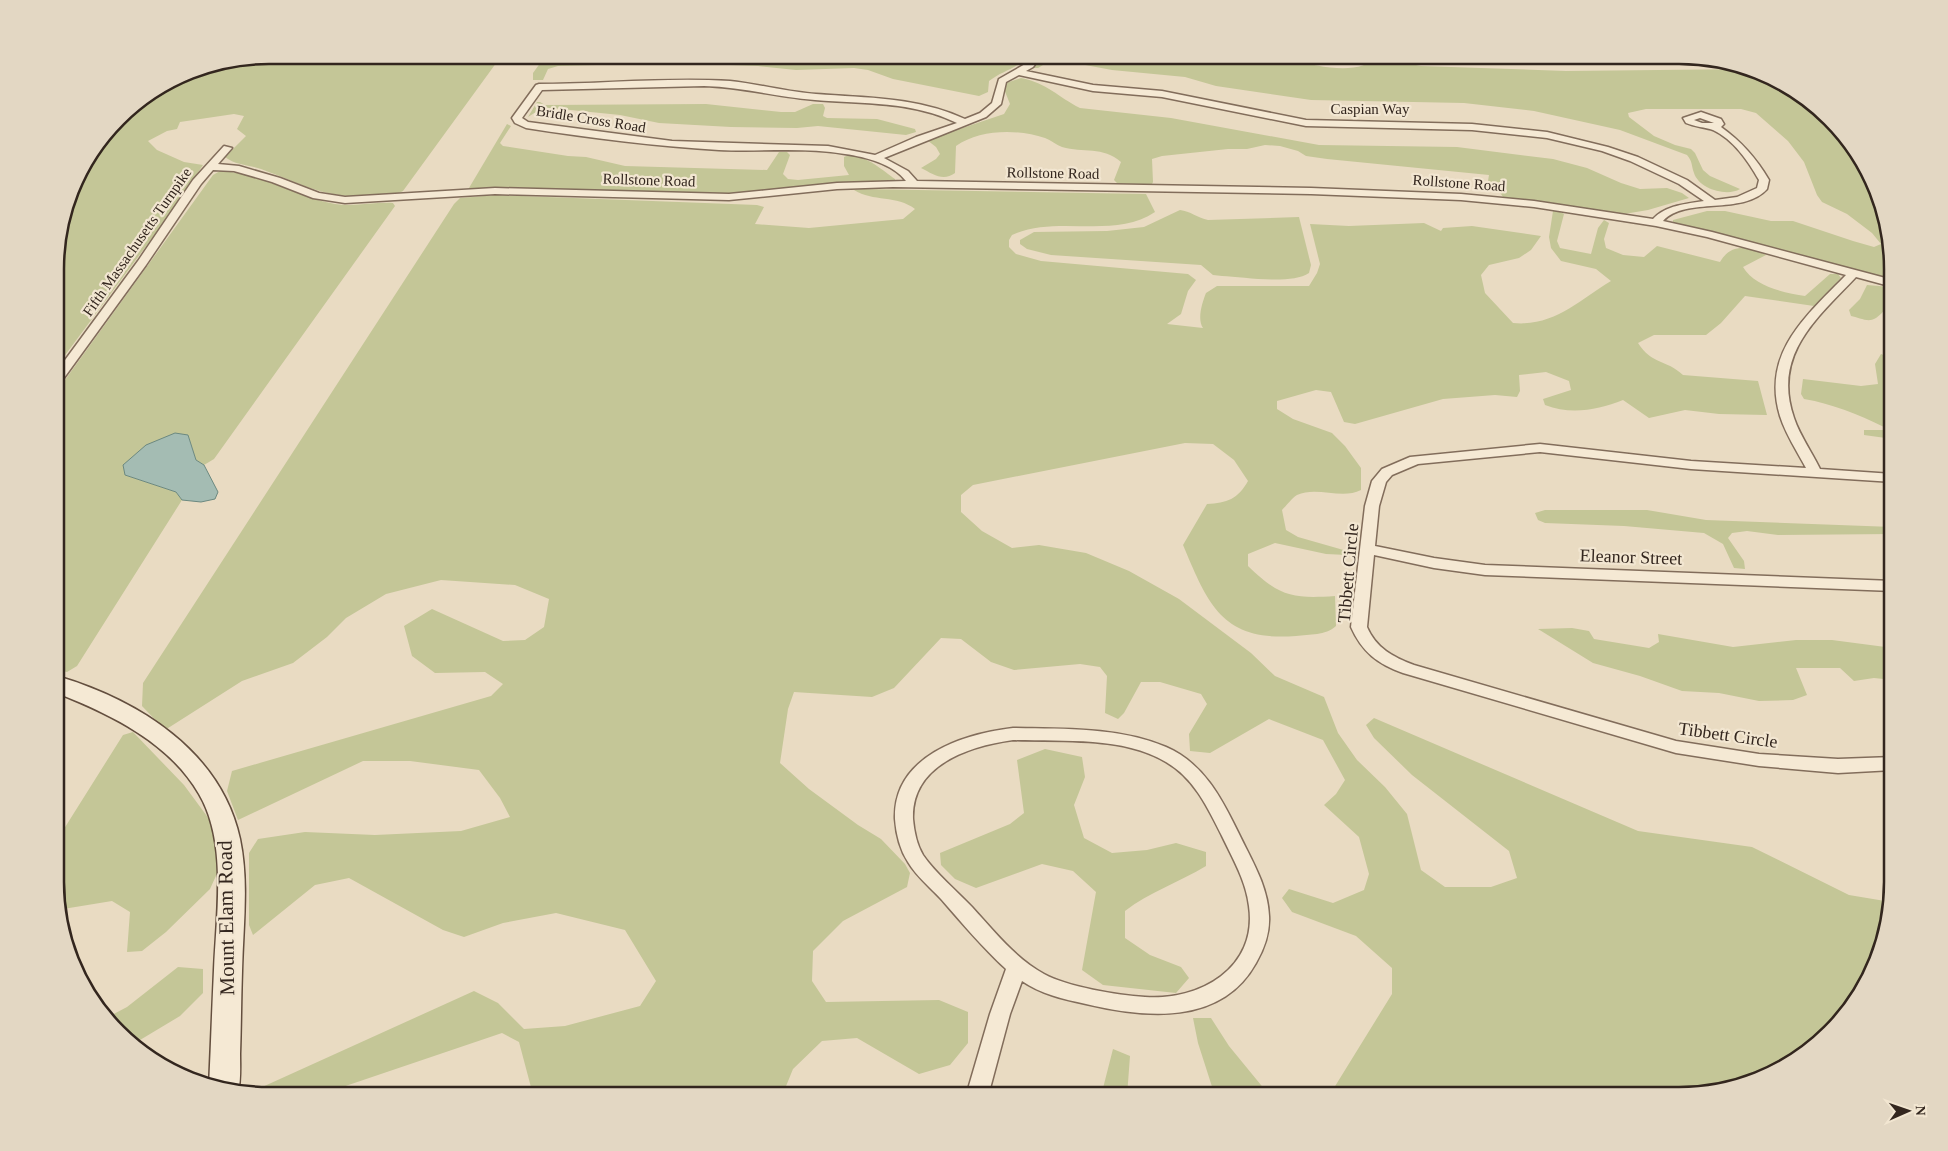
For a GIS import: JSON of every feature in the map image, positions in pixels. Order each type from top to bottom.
[{"type":"main road","name":"Mount Elam Road","points":[[64,687],[108,704],[157,734],[198,771],[217,802],[225,827],[230,884],[224,1082]]},
{"type":"street","points":[[876,158],[918,139],[965,123],[992,109],[999,99],[1000,83],[1031,64]]},
{"type":"street","name":"Caspian Way","points":[[1017,72],[1093,88],[1180,98],[1260,116],[1306,123],[1472,127],[1546,135],[1604,149],[1634,159],[1670,175],[1713,203]]},
{"type":"street","name":"Bridle Cross Road","points":[[913,184],[907,176],[876,158],[862,154],[821,149],[648,144],[526,125],[518,121],[517,118],[539,88],[701,84],[744,86],[816,97],[872,98],[906,102],[929,107],[965,123]]},
{"type":"street","points":[[1656,223],[1665,214],[1750,196],[1758,193],[1764,184],[1764,180],[1744,148],[1714,127]]},
{"type":"street","name":"Fifth Massachusetts Turnpike","points":[[64,369],[210,167],[227,148]]},
{"type":"street","name":"Rollstone Road","points":[[210,167],[235,168],[276,180],[317,196],[345,200],[495,191],[722,197],[844,185],[913,184],[1433,195],[1534,204],[1656,223],[1708,234],[1884,282]]},
{"type":"street","points":[[1815,472],[1786,417],[1782,365],[1799,332],[1853,274]]},
{"type":"street","name":"Tibbett Circle","points":[[1884,477],[1691,465],[1540,448],[1425,457],[1405,463],[1382,476],[1372,506],[1369,549],[1359,627],[1363,639],[1374,652],[1391,663],[1430,677],[1676,747],[1759,760],[1838,766],[1884,763]]},
{"type":"street","name":"Eleanor Street","points":[[1369,549],[1485,570],[1884,586]]},
{"type":"street","points":[[1013,734],[1124,741],[1160,751],[1190,770],[1212,796],[1256,892],[1260,909],[1256,943],[1249,959],[1238,974],[1224,986],[1207,996],[1187,1003],[1166,1007],[1144,1008],[1122,1005],[1050,986],[1017,967],[924,870],[908,846],[904,826],[904,807],[910,789],[920,772],[941,753],[961,743],[982,736],[1013,734]]},
{"type":"street","points":[[980,1087],[1000,1014],[1017,967]]},
{"type":"green space","points":[[255,64],[495,64],[403,191],[397,194],[359,197],[344,196],[304,186],[261,169],[229,160],[225,157],[246,136],[237,129],[244,116],[234,114],[180,122],[177,129],[167,131],[148,141],[157,150],[184,162],[203,165],[170,214],[64,357],[64,255],[71,215],[79,190],[91,166],[115,133],[133,115],[155,98],[190,79],[215,71]]},
{"type":"green space","points":[[540,64],[635,64],[558,66],[548,69],[543,80],[533,80],[533,73]]},
{"type":"green space","points":[[701,64],[1018,64],[989,81],[988,92],[979,96],[893,79],[868,70],[854,68],[796,70],[758,66]]},
{"type":"green space","points":[[1034,64],[1045,64],[1038,68],[1030,67]]},
{"type":"green space","points":[[1080,64],[1310,64],[1350,68],[1366,64],[1415,64],[1421,66],[1566,71],[1725,69],[1733,71],[1758,79],[1793,98],[1815,115],[1833,133],[1850,155],[1869,190],[1877,215],[1884,255],[1884,279],[1673,223],[1673,220],[1707,211],[1725,211],[1771,221],[1793,221],[1874,247],[1881,244],[1872,233],[1847,214],[1822,202],[1817,195],[1804,162],[1788,141],[1756,113],[1741,109],[1646,109],[1628,113],[1629,117],[1654,136],[1675,145],[1691,149],[1703,170],[1710,176],[1740,189],[1721,192],[1707,187],[1697,179],[1687,155],[1620,130],[1534,111],[1464,103],[1311,100],[1216,86],[1185,77],[1112,70]]},
{"type":"green space","points":[[1021,78],[1038,83],[1080,108],[1171,118],[1319,145],[1457,147],[1553,159],[1587,168],[1640,189],[1667,188],[1682,193],[1689,198],[1648,210],[1624,214],[1503,197],[1495,185],[1488,181],[1489,175],[1327,159],[1306,156],[1298,151],[1280,146],[1265,145],[1247,149],[1228,149],[1162,156],[1152,159],[1153,182],[1151,186],[1119,185],[1114,180],[1121,162],[1114,157],[1100,152],[1070,149],[1034,135],[1011,132],[976,136],[956,146],[955,173],[951,176],[942,177],[934,175],[921,168],[936,159],[940,154],[936,147],[927,140],[1004,114],[1010,104],[1004,89],[1006,83]]},
{"type":"green space","points":[[537,102],[545,105],[706,104],[781,112],[795,112],[813,104],[823,104],[825,108],[823,116],[827,118],[877,119],[915,129],[916,132],[906,135],[818,126],[797,128],[731,127],[659,123],[620,115],[551,108],[539,110],[528,117]]},
{"type":"green space","points":[[507,124],[511,126],[500,143],[503,146],[586,157],[625,166],[767,170],[779,152],[787,152],[790,155],[783,174],[788,179],[798,180],[849,175],[844,166],[844,157],[857,156],[871,162],[895,179],[895,181],[838,184],[754,194],[469,188]]},
{"type":"green space","points":[[220,171],[250,176],[321,201],[335,204],[393,203],[395,206],[214,459],[204,465],[196,460],[188,435],[125,475],[176,492],[182,500],[77,666],[67,672],[64,671],[64,381],[213,175]]},
{"type":"green space","points":[[854,190],[1146,194],[1155,212],[1139,220],[1103,226],[1047,226],[1029,229],[1012,235],[1009,240],[1009,247],[1016,254],[1041,261],[1188,274],[1196,280],[1188,291],[1181,314],[1167,324],[1203,328],[1200,316],[1203,301],[1206,293],[1217,286],[1309,286],[1320,264],[1310,224],[1349,226],[1424,223],[1441,231],[1443,228],[1472,226],[1541,236],[1531,250],[1519,258],[1489,265],[1481,275],[1485,293],[1513,323],[1541,321],[1554,316],[1577,304],[1611,281],[1596,269],[1561,261],[1551,248],[1549,237],[1553,211],[1557,210],[1564,214],[1557,241],[1560,248],[1591,254],[1598,228],[1604,220],[1609,223],[1604,239],[1606,248],[1623,255],[1644,257],[1657,246],[1720,262],[1729,252],[1735,249],[1746,248],[1766,255],[1743,267],[1754,279],[1770,288],[1805,296],[1830,274],[1838,274],[1841,278],[1814,306],[1745,296],[1721,323],[1706,335],[1654,335],[1638,343],[1654,359],[1671,366],[1683,375],[1758,381],[1767,415],[1719,414],[1685,410],[1649,418],[1623,400],[1594,409],[1565,410],[1545,405],[1543,399],[1571,390],[1569,381],[1546,372],[1519,375],[1520,391],[1517,397],[1495,395],[1443,399],[1355,424],[1344,422],[1331,392],[1316,390],[1277,401],[1277,409],[1293,419],[1332,433],[1345,446],[1361,468],[1361,490],[1346,494],[1313,492],[1297,495],[1282,510],[1286,530],[1298,537],[1347,551],[1347,555],[1326,554],[1275,543],[1248,554],[1248,566],[1269,584],[1278,589],[1297,596],[1335,596],[1336,626],[1327,632],[1296,636],[1271,636],[1251,633],[1234,625],[1221,615],[1210,601],[1183,545],[1207,504],[1220,503],[1231,499],[1240,492],[1248,481],[1234,460],[1213,444],[1185,443],[973,485],[961,495],[961,512],[982,531],[1012,548],[1039,545],[1086,553],[1129,571],[1179,599],[1251,653],[1275,676],[1324,697],[1338,733],[1357,760],[1385,787],[1407,814],[1421,870],[1445,887],[1491,887],[1517,878],[1509,851],[1412,775],[1374,738],[1366,725],[1374,718],[1638,831],[1752,847],[1849,895],[1883,901],[1877,936],[1869,961],[1857,985],[1833,1018],[1815,1036],[1793,1053],[1758,1072],[1733,1080],[1693,1087],[1335,1087],[1392,994],[1392,968],[1356,936],[1292,912],[1282,898],[1289,889],[1333,903],[1364,890],[1369,874],[1359,837],[1324,805],[1336,794],[1345,780],[1323,740],[1269,719],[1210,753],[1190,751],[1189,734],[1207,704],[1201,694],[1160,682],[1141,682],[1124,713],[1118,719],[1105,713],[1107,676],[1100,667],[1080,664],[1014,670],[991,662],[961,639],[941,638],[894,688],[872,697],[794,692],[788,709],[780,763],[809,789],[858,825],[881,839],[905,864],[910,873],[907,887],[843,921],[813,951],[812,981],[826,1002],[939,1000],[968,1012],[968,1043],[950,1065],[919,1074],[857,1038],[822,1041],[793,1069],[786,1087],[531,1087],[519,1042],[502,1033],[343,1087],[262,1087],[474,991],[498,1003],[524,1029],[565,1026],[640,1006],[656,981],[625,930],[556,913],[503,923],[464,937],[443,930],[349,878],[315,885],[253,935],[249,925],[249,853],[258,839],[305,832],[375,835],[461,831],[510,817],[500,798],[479,770],[410,761],[363,761],[238,820],[227,791],[232,771],[491,696],[503,684],[485,672],[435,673],[412,656],[404,626],[432,609],[503,641],[525,640],[544,627],[549,599],[515,585],[441,580],[386,594],[346,618],[327,637],[293,663],[242,681],[165,730],[142,706],[143,683],[454,204],[460,198],[496,195],[757,205],[764,207],[755,224],[809,228],[903,219],[915,209],[901,202],[861,194]]},
{"type":"green space","points":[[1180,210],[1208,220],[1299,217],[1311,265],[1309,273],[1291,279],[1254,279],[1222,276],[1213,275],[1201,265],[1051,255],[1027,249],[1020,244],[1020,240],[1034,232],[1107,231],[1144,227]]},
{"type":"green space","points":[[1867,285],[1884,286],[1884,311],[1879,316],[1871,320],[1851,316],[1849,310],[1860,299]]},
{"type":"green space","points":[[1881,354],[1884,355],[1884,427],[1845,410],[1804,399],[1801,394],[1803,379],[1861,386],[1878,384],[1875,364]]},
{"type":"green space","points":[[1864,430],[1884,430],[1884,438],[1864,435]]},
{"type":"green space","points":[[1545,510],[1647,510],[1706,520],[1884,527],[1884,534],[1778,535],[1747,531],[1732,533],[1728,538],[1744,561],[1745,569],[1734,568],[1723,544],[1704,533],[1624,526],[1545,523],[1538,520],[1535,513]]},
{"type":"green space","points":[[1572,628],[1589,631],[1594,639],[1649,648],[1659,642],[1658,634],[1733,647],[1796,640],[1832,640],[1884,647],[1884,679],[1874,678],[1854,681],[1840,668],[1796,668],[1807,695],[1793,700],[1759,701],[1719,693],[1682,691],[1640,676],[1593,663],[1538,629]]},
{"type":"green space","points":[[133,732],[184,785],[212,823],[220,867],[210,889],[166,932],[142,951],[127,952],[130,912],[112,901],[66,909],[64,896],[64,829],[123,735]]},
{"type":"green space","points":[[1045,749],[1082,757],[1085,777],[1074,805],[1084,838],[1112,853],[1147,850],[1176,843],[1206,852],[1206,866],[1144,898],[1125,911],[1125,938],[1150,955],[1181,967],[1189,978],[1176,993],[1103,985],[1082,970],[1096,892],[1073,871],[1042,864],[976,888],[955,879],[941,865],[940,853],[1010,824],[1024,813],[1017,760]]},
{"type":"green space","points":[[178,967],[203,969],[203,993],[180,1016],[139,1041],[112,1015],[127,1007]]},
{"type":"green space","points":[[1193,1018],[1211,1018],[1229,1046],[1263,1087],[1212,1087],[1198,1043]]},
{"type":"green space","points":[[1113,1049],[1130,1056],[1128,1087],[1103,1087]]},
{"type":"shaded area","points":[[175,433],[188,435],[196,460],[204,465],[218,492],[215,499],[201,502],[182,500],[176,492],[125,475],[123,465],[146,445]]}]
